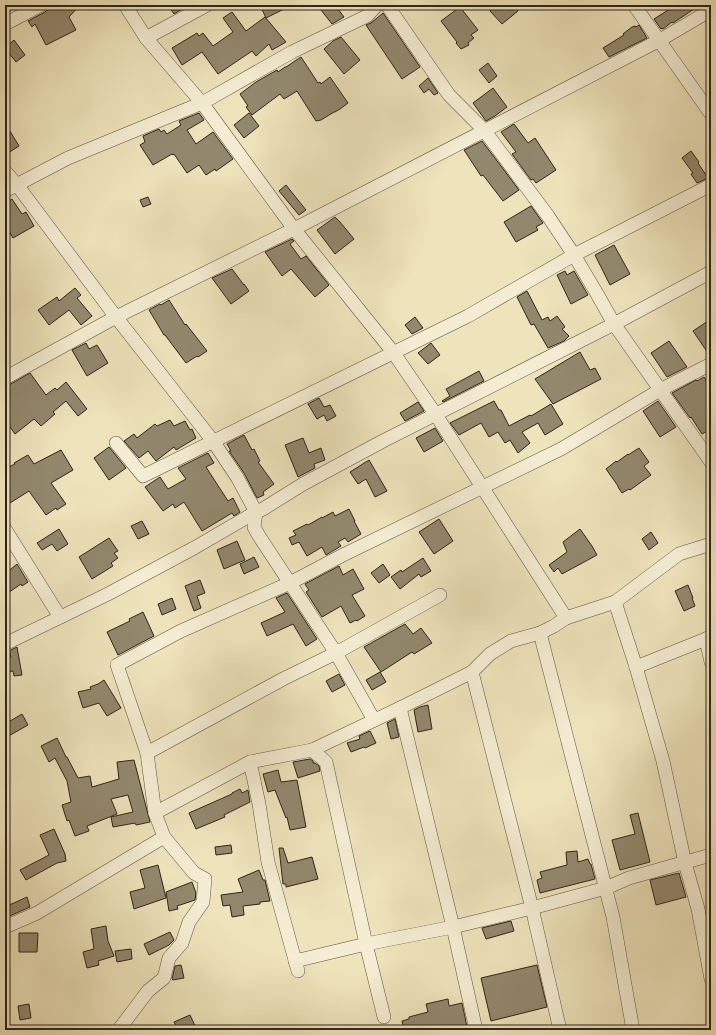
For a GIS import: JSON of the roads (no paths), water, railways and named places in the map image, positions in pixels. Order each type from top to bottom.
[{"type":"street","points":[[5,24],[41,5]]},
{"type":"street","points":[[125,5],[146,38],[202,103],[294,229],[393,352],[436,415],[566,618]]},
{"type":"street","points":[[146,38],[207,5]]},
{"type":"street","points":[[5,191],[68,158],[202,103],[292,52],[367,16],[377,5]]},
{"type":"street","points":[[387,5],[449,95],[484,130],[548,216],[574,255],[614,324],[711,462]]},
{"type":"street","points":[[634,5],[711,114]]},
{"type":"street","points":[[5,378],[116,317],[294,229],[660,40],[711,10]]},
{"type":"street","points":[[5,171],[213,441],[237,478],[256,512],[254,527],[256,531],[336,653],[374,720]]},
{"type":"street","points":[[116,443],[143,476],[468,316],[574,255],[711,186]]},
{"type":"street","points":[[5,644],[108,594],[194,548],[303,484],[383,441],[614,324],[711,272]]},
{"type":"street","points":[[120,1030],[148,992],[164,978],[169,958],[182,943],[190,922],[203,902],[206,879],[194,873],[164,837],[155,812],[147,753],[117,665],[181,631],[290,584],[343,555],[561,449],[660,390],[711,364]]},
{"type":"street","points":[[5,529],[60,617]]},
{"type":"street","points":[[155,812],[250,762],[312,750],[400,708],[472,672],[490,654],[510,642],[540,633],[566,618],[615,602],[679,554],[711,544]]},
{"type":"street","points":[[147,753],[283,679],[336,653],[440,595]]},
{"type":"street","points":[[615,602],[636,667],[663,761],[684,863],[698,909],[711,979]]},
{"type":"street","points":[[540,633],[606,888],[613,918],[633,1030]]},
{"type":"street","points":[[636,667],[708,637],[711,662]]},
{"type":"street","points":[[472,672],[532,908],[560,1030]]},
{"type":"street","points":[[400,708],[453,927],[476,1030]]},
{"type":"street","points":[[312,750],[326,762],[366,944],[384,1017]]},
{"type":"street","points":[[250,762],[259,804],[268,862],[297,966],[366,944],[453,927],[532,908],[606,888],[629,878],[711,855]]},
{"type":"street","points":[[5,927],[37,913],[164,837]]}]
